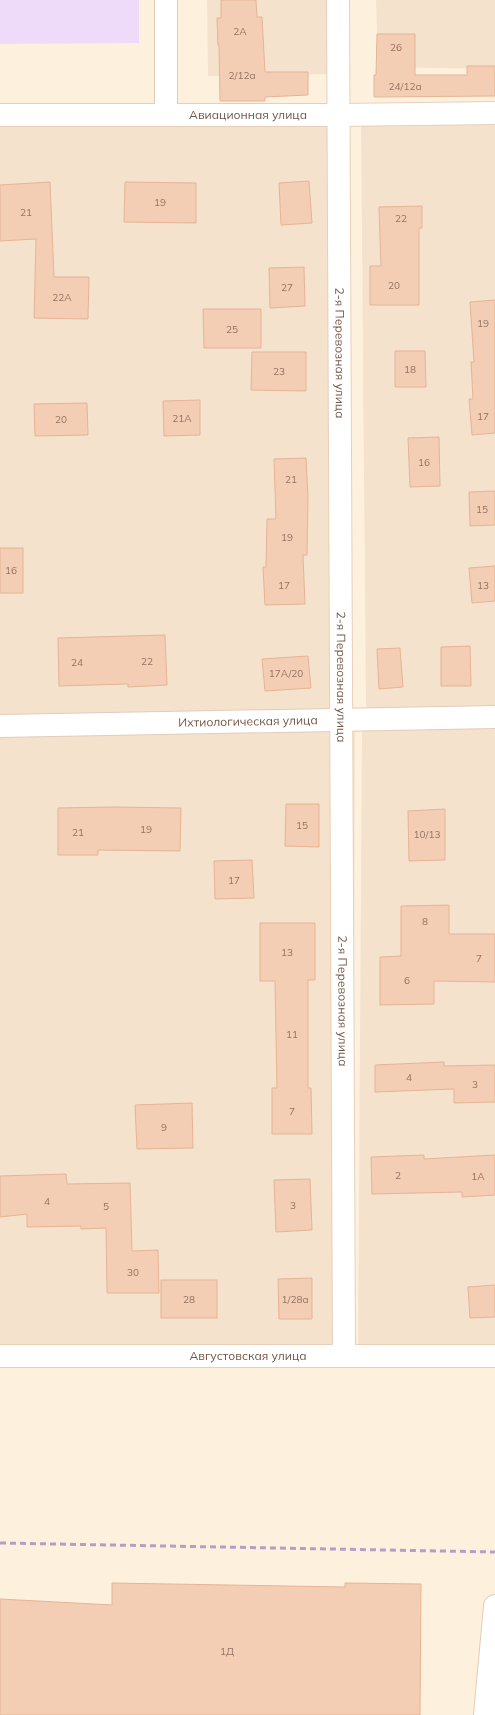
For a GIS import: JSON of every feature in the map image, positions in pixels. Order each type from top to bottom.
[{"type":"street","points":[[166,0],[166,115]]},
{"type":"street","name":"2-я Перевозная улица","points":[[338,0],[344,1355]]},
{"type":"street","name":"Авиационная улица","points":[[0,115],[338,115],[495,113]]},
{"type":"street","name":"Ихтиологическая улица","points":[[0,726],[495,717]]},
{"type":"street","name":"Августовская улица","points":[[0,1356],[495,1356]]},
{"type":"street","points":[[485,1715],[495,1606]]},
{"type":"shaded area","points":[[0,0],[139,0],[139,43],[0,44]]},
{"type":"shaded area","points":[[207,0],[334,0],[334,74],[208,76]]},
{"type":"shaded area","points":[[376,0],[495,0],[495,69],[378,67]]},
{"type":"shaded area","points":[[495,121],[495,709],[366,713],[361,122]]},
{"type":"shaded area","points":[[0,122],[345,123],[350,711],[0,717]]},
{"type":"shaded area","points":[[495,720],[495,1353],[358,1353],[362,723]]},
{"type":"shaded area","points":[[355,723],[353,1353],[0,1353],[0,729]]},
{"type":"building","points":[[221,0],[256,0],[257,17],[262,17],[265,72],[308,72],[308,95],[265,97],[265,101],[220,101],[217,18],[221,18]]},
{"type":"building","points":[[377,34],[415,34],[415,75],[467,75],[467,66],[495,66],[495,96],[374,97]]},
{"type":"building","points":[[309,181],[312,223],[281,225],[279,183]]},
{"type":"building","points":[[50,182],[54,277],[89,277],[88,319],[34,318],[36,239],[0,241],[0,185]]},
{"type":"building","points":[[125,182],[196,183],[196,223],[124,222]]},
{"type":"building","points":[[422,206],[422,228],[419,228],[419,305],[370,305],[370,266],[381,266],[379,207]]},
{"type":"building","points":[[304,267],[305,306],[270,308],[269,268]]},
{"type":"building","points":[[495,300],[495,433],[472,435],[469,399],[473,399],[471,362],[474,362],[470,302]]},
{"type":"building","points":[[203,309],[261,309],[261,348],[204,348]]},
{"type":"building","points":[[395,351],[425,351],[426,387],[395,387]]},
{"type":"building","points":[[252,352],[306,352],[306,391],[251,390]]},
{"type":"building","points":[[200,400],[200,435],[164,436],[163,401]]},
{"type":"building","points":[[87,403],[88,435],[35,436],[34,404]]},
{"type":"building","points":[[439,437],[440,486],[410,487],[408,438]]},
{"type":"building","points":[[306,458],[308,498],[307,555],[303,555],[305,604],[265,605],[263,567],[266,567],[267,519],[276,519],[274,459]]},
{"type":"building","points":[[495,491],[495,525],[470,526],[469,492]]},
{"type":"building","points":[[0,548],[23,548],[23,593],[0,593]]},
{"type":"building","points":[[495,566],[495,601],[472,603],[469,568]]},
{"type":"building","points":[[165,635],[167,685],[128,687],[128,684],[59,686],[58,638]]},
{"type":"building","points":[[470,646],[471,686],[441,686],[441,647]]},
{"type":"building","points":[[400,648],[403,687],[379,689],[377,649]]},
{"type":"building","points":[[308,656],[311,688],[265,691],[262,659]]},
{"type":"building","points":[[286,804],[319,804],[319,847],[285,846]]},
{"type":"building","points":[[58,808],[181,808],[180,851],[98,850],[98,855],[58,855]]},
{"type":"building","points":[[445,809],[445,860],[409,861],[408,811]]},
{"type":"building","points":[[252,860],[254,898],[215,899],[214,861]]},
{"type":"building","points":[[449,905],[449,934],[495,934],[495,982],[434,981],[434,1004],[380,1005],[380,957],[401,956],[401,906]]},
{"type":"building","points":[[260,923],[315,923],[315,980],[308,980],[308,1088],[311,1088],[312,1134],[272,1134],[272,1088],[277,1088],[275,981],[260,981]]},
{"type":"building","points":[[444,1062],[444,1066],[495,1065],[495,1102],[454,1103],[454,1089],[375,1092],[375,1065]]},
{"type":"building","points":[[192,1103],[193,1148],[137,1149],[135,1105]]},
{"type":"building","points":[[424,1155],[424,1159],[495,1155],[495,1195],[462,1197],[462,1192],[372,1194],[371,1157]]},
{"type":"building","points":[[66,1174],[67,1184],[130,1183],[132,1251],[158,1250],[159,1293],[107,1293],[106,1228],[81,1229],[81,1226],[27,1227],[27,1214],[0,1217],[0,1176]]},
{"type":"building","points":[[310,1179],[312,1230],[276,1232],[274,1180]]},
{"type":"building","points":[[312,1278],[312,1319],[279,1319],[278,1279]]},
{"type":"building","points":[[161,1280],[217,1280],[217,1318],[161,1318]]},
{"type":"building","points":[[495,1285],[495,1317],[470,1318],[468,1287]]},
{"type":"building","points":[[112,1583],[345,1587],[345,1583],[421,1584],[420,1715],[0,1715],[0,1599],[112,1605]]},
{"type":"railway","points":[[0,1543],[495,1552]]}]
